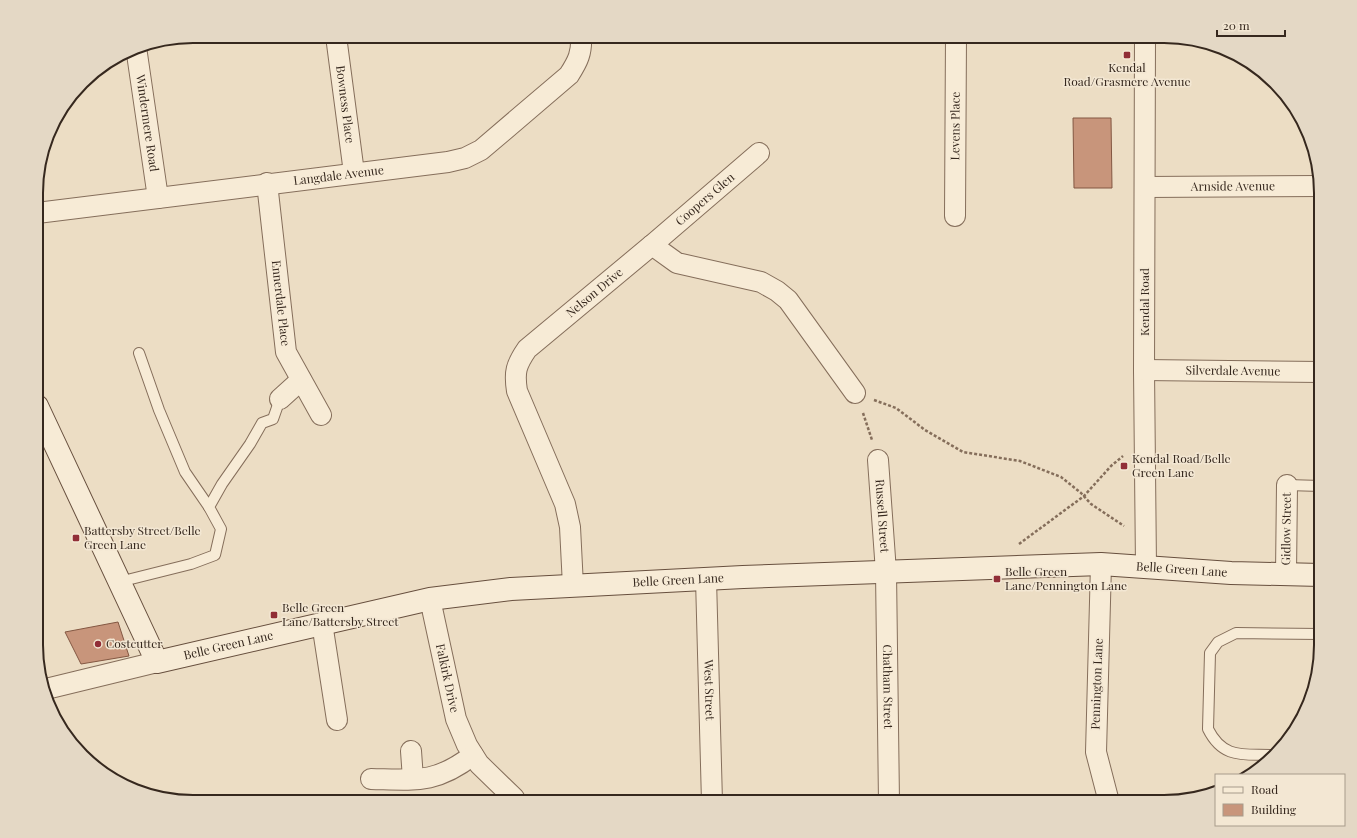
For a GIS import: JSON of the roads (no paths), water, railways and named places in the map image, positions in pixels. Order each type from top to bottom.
[{"type":"street","name":"Bowness Place","points":[[337,43],[354,173]]},
{"type":"street","name":"Langdale Avenue","points":[[43,212],[267,183],[448,162],[465,158],[481,150],[569,75],[577,62],[582,49],[582,43]]},
{"type":"street","name":"Levens Place","points":[[955,216],[956,43]]},
{"type":"street","name":"Kendal Road","points":[[1145,43],[1144,370],[1146,567]]},
{"type":"street","name":"Windermere Road","points":[[137,54],[158,198]]},
{"type":"street","name":"Coopers Glen","points":[[652,245],[759,153]]},
{"type":"street","name":"Ennerdale Place","points":[[267,183],[286,352],[321,415]]},
{"type":"street","name":"Arnside Avenue","points":[[1145,187],[1314,186]]},
{"type":"street","points":[[652,245],[677,263],[761,282],[777,291],[788,300],[855,393]]},
{"type":"street","name":"Nelson Drive","points":[[573,586],[570,527],[564,504],[517,391],[515,376],[519,360],[527,350],[652,245]]},
{"type":"street","name":"Silverdale Avenue","points":[[1144,370],[1314,372]]},
{"type":"street","points":[[280,399],[301,380]]},
{"type":"street","points":[[43,419],[157,662]]},
{"type":"street","name":"Russell Street","points":[[878,460],[886,572]]},
{"type":"street","name":"Gidlow Street","points":[[1286,574],[1287,485]]},
{"type":"street","name":"Belle Green Lane","points":[[49,688],[322,623],[430,599],[511,589],[706,579],[1101,564],[1231,573],[1314,575]]},
{"type":"street","name":"Pennington Lane","points":[[1101,564],[1096,752],[1107,795]]},
{"type":"street","name":"Chatham Street","points":[[886,572],[889,795]]},
{"type":"street","name":"West Street","points":[[706,579],[712,795]]},
{"type":"street","name":"Falkirk Drive","points":[[430,599],[456,719],[461,732],[479,764],[511,795]]},
{"type":"street","points":[[322,623],[337,720]]},
{"type":"street","points":[[411,751],[413,780]]},
{"type":"street","points":[[371,779],[413,780],[426,778],[449,771],[473,755]]},
{"type":"lane","points":[[119,582],[191,564],[215,555],[221,529],[209,507],[185,472],[159,410],[139,353]]},
{"type":"lane","points":[[209,507],[222,484],[250,444],[262,423],[272,419],[280,399]]},
{"type":"lane","points":[[1287,485],[1314,486]]},
{"type":"lane","points":[[1266,755],[1233,753],[1223,748],[1208,729],[1210,653],[1218,642],[1236,633],[1314,634]]},
{"type":"place","name":"Kendal Road/Grasmere Avenue","points":[[1127,55]]},
{"type":"place","name":"Kendal Road/Belle Green Lane","points":[[1124,466]]},
{"type":"place","name":"Battersby Street/Belle Green Lane","points":[[76,538]]},
{"type":"place","name":"Belle Green Lane/Pennington Lane","points":[[997,579]]},
{"type":"place","name":"Belle Green Lane/Battersby Street","points":[[274,615]]},
{"type":"place","name":"Costcutter","points":[[98,644]]}]
